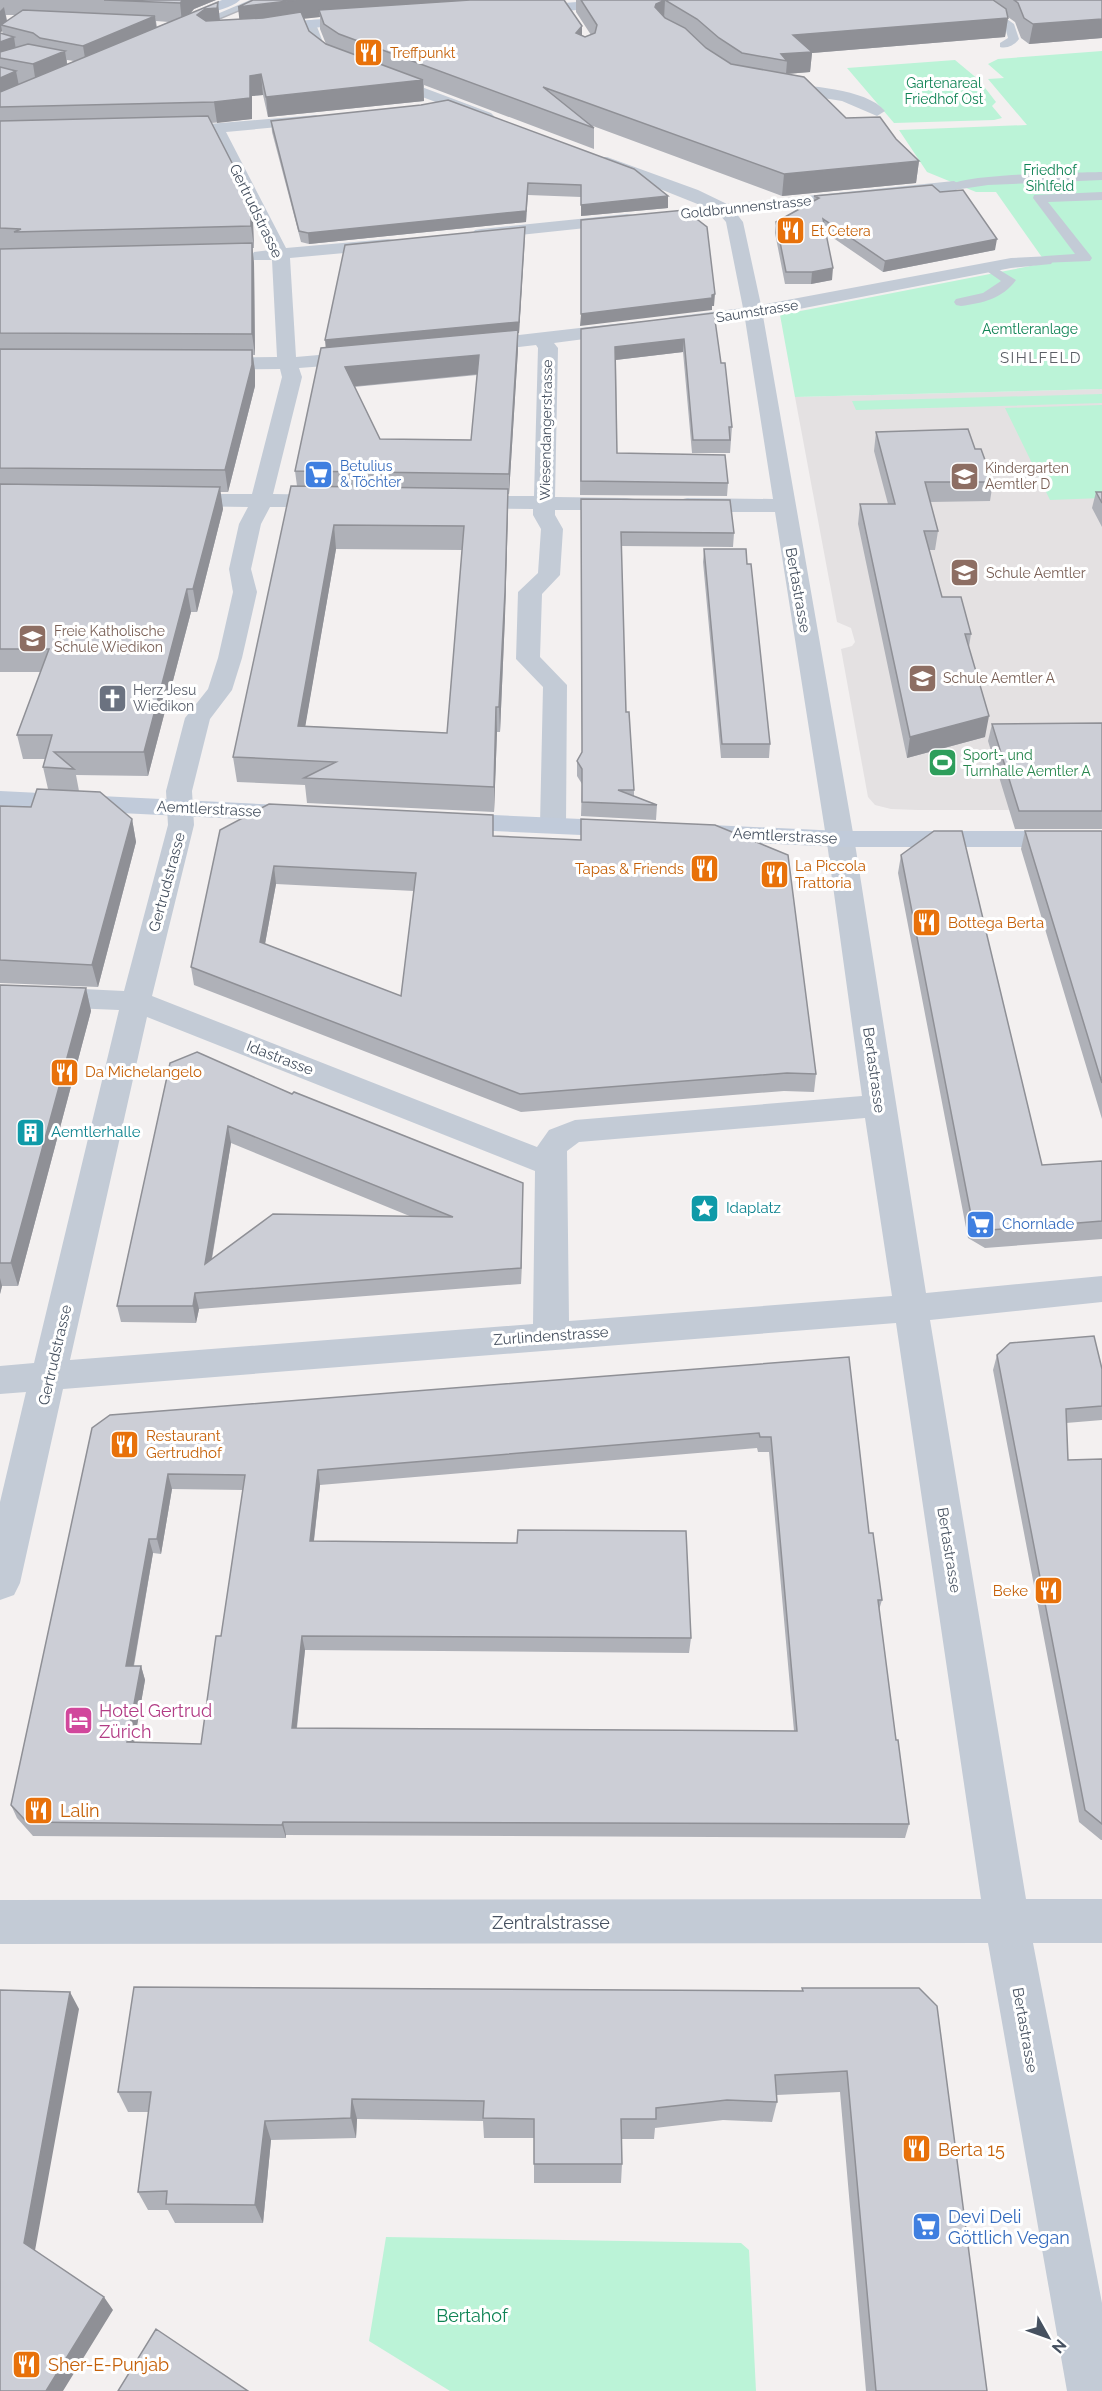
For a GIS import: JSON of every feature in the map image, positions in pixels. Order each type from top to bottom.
[{"type":"main road","points":[[187,29],[200,14],[233,0]]},
{"type":"main road","points":[[512,11],[659,0]]},
{"type":"main road","points":[[222,30],[187,29],[168,37],[222,30],[272,10],[303,23]]},
{"type":"main road","points":[[254,28],[303,23],[377,20]]},
{"type":"main road","name":"Aemtlerstrasse","points":[[0,799],[330,815]]},
{"type":"main road","name":"Aemtlerstrasse","points":[[424,819],[840,839],[1102,839]]},
{"type":"street","points":[[639,1],[652,14]]},
{"type":"street","points":[[303,23],[318,47],[328,57],[500,121]]},
{"type":"street","points":[[764,85],[849,99],[862,102],[877,111]]},
{"type":"street","points":[[421,109],[450,103]]},
{"type":"street","points":[[177,131],[217,130],[337,118]]},
{"type":"street","name":"Gertrudstrasse","points":[[0,1583],[136,1001],[182,825],[179,791],[198,718],[220,690],[230,658],[245,592],[240,569],[250,524],[258,512],[292,377],[286,354],[281,255],[217,130]]},
{"type":"street","points":[[585,154],[724,209]]},
{"type":"street","name":"Goldbrunnenstrasse","points":[[692,213],[954,186]]},
{"type":"street","name":"Bertastrasse","points":[[724,209],[734,222],[753,312],[840,839],[879,1106],[1020,2002],[1093,2391]]},
{"type":"street","points":[[468,236],[648,217]]},
{"type":"street","points":[[237,256],[281,255],[405,242]]},
{"type":"street","name":"Saumstrasse","points":[[453,348],[753,312],[988,267],[1045,260]]},
{"type":"street","name":"Wiesendangerstrasse","points":[[542,339],[548,348],[544,515],[552,529],[549,575],[530,592],[528,659],[555,685],[553,825]]},
{"type":"street","points":[[190,363],[289,363],[387,355]]},
{"type":"street","points":[[154,500],[349,501]]},
{"type":"street","points":[[441,501],[784,506]]},
{"type":"street","name":"Idastrasse","points":[[0,995],[136,1001],[551,1165]]},
{"type":"street","points":[[551,1336],[551,1150],[564,1135],[575,1131],[879,1106]]},
{"type":"street","name":"Zurlindenstrasse","points":[[0,1380],[911,1308],[1102,1289]]},
{"type":"street","name":"Zentralstrasse","points":[[0,1923],[1102,1921]]},
{"type":"lane","points":[[187,29],[259,0]]},
{"type":"lane","points":[[974,1],[989,0]]},
{"type":"lane","points":[[974,1],[1010,26],[1014,39],[1004,45]]},
{"type":"lane","points":[[562,7],[573,19]]},
{"type":"lane","points":[[187,29],[222,30]]},
{"type":"lane","points":[[954,186],[988,181],[1102,176]]},
{"type":"lane","points":[[1085,258],[1039,198],[1102,196]]},
{"type":"lane","points":[[1045,260],[1102,258]]},
{"type":"lane","points":[[961,302],[990,296],[1005,286],[1009,280],[988,267]]},
{"type":"shaded area","name":"Schule Aemtler","points":[[1102,389],[1102,810],[918,810],[891,809],[875,805],[868,797],[841,649],[852,646],[855,642],[851,628],[837,622],[795,397]]},
{"type":"green space","points":[[1102,51],[1102,389],[795,397],[780,315],[1046,263],[996,192],[976,192],[927,172],[899,130],[1027,125],[988,79],[1004,78],[988,64],[998,59]]},
{"type":"green space","name":"Gartenareal Friedhof Ost","points":[[955,60],[979,80],[996,102],[992,106],[1002,118],[894,123],[847,68]]},
{"type":"green space","points":[[1102,394],[1102,403],[856,410],[852,401]]},
{"type":"green space","points":[[1102,405],[1102,498],[1050,500],[1005,408]]},
{"type":"green space","name":"Bertahof","points":[[386,2237],[741,2243],[749,2250],[756,2391],[450,2391],[369,2341]]},
{"type":"building","points":[[104,0],[183,0],[180,3]]},
{"type":"building","points":[[253,0],[296,0],[238,7]]},
{"type":"building","points":[[470,0],[564,0],[582,26],[576,33],[585,37],[595,33],[597,25],[581,0],[665,0],[656,4],[655,7],[665,18],[685,28],[706,48],[731,64],[804,77],[846,118],[880,117],[896,139],[919,161],[784,174],[543,87],[594,128],[339,34],[324,24],[319,10]]},
{"type":"building","points":[[665,0],[993,0],[1006,9],[1008,18],[793,35],[812,52],[781,54],[787,61],[742,53],[719,38],[697,19]]},
{"type":"building","points":[[1014,0],[1102,0],[1102,19],[1033,24],[1024,18],[1018,3]]},
{"type":"building","points":[[218,2],[217,8],[205,9],[197,15],[206,21],[263,18],[301,12],[309,31],[326,44],[423,80],[266,97],[261,74],[250,76],[250,98],[214,102],[0,107],[0,92]]},
{"type":"building","points":[[23,10],[155,16],[83,46],[40,38],[33,33],[1,25]]},
{"type":"building","points":[[0,33],[14,37],[0,42]]},
{"type":"building","points":[[28,44],[65,51],[33,64],[0,58],[0,52]]},
{"type":"building","points":[[0,67],[16,71],[0,78]]},
{"type":"building","points":[[448,100],[634,169],[668,196],[581,205],[581,185],[528,183],[526,211],[308,233],[299,231],[271,121]]},
{"type":"building","points":[[208,116],[251,200],[251,226],[14,232],[21,229],[0,228],[0,121]]},
{"type":"building","points":[[932,185],[940,192],[963,190],[997,239],[885,261],[823,219],[833,268],[812,272],[786,272],[776,222],[819,198],[814,196]]},
{"type":"building","points":[[685,210],[707,227],[715,294],[712,298],[581,314],[581,220]]},
{"type":"building","points":[[525,227],[519,322],[325,340],[345,245]]},
{"type":"building","points":[[252,243],[252,334],[0,333],[0,249]]},
{"type":"building","points":[[714,313],[721,363],[725,363],[732,427],[729,427],[730,440],[693,440],[684,339],[615,347],[617,453],[725,455],[728,483],[581,481],[581,329]]},
{"type":"building","points":[[518,330],[509,474],[295,471],[321,348]],"holes":[[[479,355],[471,440],[380,439],[345,367]]]},
{"type":"building","points":[[0,349],[252,350],[252,365],[225,470],[0,468]]},
{"type":"building","points":[[968,429],[975,449],[981,449],[993,482],[925,482],[938,531],[924,531],[942,597],[961,597],[971,634],[965,634],[989,716],[910,737],[860,504],[895,504],[876,432]]},
{"type":"building","points":[[0,484],[220,487],[193,589],[187,589],[144,752],[54,752],[74,769],[43,767],[52,735],[17,735],[49,649],[0,649]]},
{"type":"building","points":[[291,486],[508,489],[505,592],[499,707],[496,707],[494,787],[304,778],[336,762],[233,757]],"holes":[[[334,525],[464,526],[447,733],[298,726]]]},
{"type":"building","points":[[1096,492],[1102,492],[1102,503]]},
{"type":"building","points":[[581,499],[730,500],[734,533],[621,532],[626,712],[629,712],[634,790],[618,790],[657,805],[582,802],[582,769],[577,761],[582,752]]},
{"type":"building","points":[[704,549],[746,549],[747,564],[751,564],[770,744],[722,744]]},
{"type":"building","points":[[1102,723],[1102,811],[1019,811],[992,724]]},
{"type":"building","points":[[37,789],[100,792],[132,819],[92,965],[0,960],[0,806],[31,807]]},
{"type":"building","points":[[269,804],[493,815],[493,836],[581,840],[581,819],[715,825],[788,855],[816,1074],[787,1073],[520,1094],[191,967],[220,830]],"holes":[[[274,866],[416,873],[401,996],[260,942]]]},
{"type":"building","points":[[934,831],[962,831],[1042,1165],[1102,1161],[1102,1221],[990,1230],[972,1220],[901,855]]},
{"type":"building","points":[[1025,831],[1102,831],[1102,1083]]},
{"type":"building","points":[[0,985],[86,988],[11,1263],[0,1263]]},
{"type":"building","points":[[197,1052],[292,1094],[294,1092],[523,1183],[521,1268],[195,1293],[193,1306],[117,1306],[170,1063]],"holes":[[[228,1126],[453,1217],[273,1214],[205,1264]]]},
{"type":"building","points":[[1094,1336],[1102,1369],[1102,1406],[1066,1409],[1068,1460],[1102,1459],[1102,1824],[1085,1810],[997,1355],[1010,1343]]},
{"type":"building","points":[[849,1357],[869,1533],[873,1533],[882,1600],[878,1600],[909,1824],[283,1822],[282,1825],[27,1822],[11,1805],[92,1428],[110,1415]],"holes":[[[759,1433],[760,1437],[771,1437],[797,1731],[292,1728],[302,1636],[691,1638],[686,1531],[518,1530],[517,1543],[310,1541],[318,1470]],[[168,1474],[245,1475],[221,1636],[216,1636],[201,1744],[127,1742],[141,1666],[126,1666],[149,1539],[157,1539]]]},
{"type":"building","points":[[134,1987],[803,1991],[802,1988],[919,1988],[937,2006],[987,2391],[876,2391],[847,2071],[775,2075],[777,2102],[727,2100],[656,2108],[656,2119],[621,2119],[622,2164],[534,2164],[534,2119],[483,2118],[484,2101],[352,2099],[351,2118],[265,2121],[255,2205],[166,2204],[167,2191],[138,2192],[151,2092],[118,2092]]},
{"type":"building","points":[[0,1990],[70,1992],[24,2243],[104,2297],[46,2391],[0,2391]]},
{"type":"building","points":[[156,2329],[248,2391],[118,2391]]},
{"type":"tram line","points":[[205,25],[265,0]]},
{"type":"place","name":"Treffpunkt","points":[[369,53]]},
{"type":"place","name":"Et Cetera","points":[[790,231]]},
{"type":"place","name":"Betulius & Töchter","points":[[319,474]]},
{"type":"place","name":"Kindergarten Aemtler D","points":[[964,476]]},
{"type":"place","name":"Schule Aemtler","points":[[965,573]]},
{"type":"place","name":"Freie Katholische Schule Wiedikon","points":[[33,639]]},
{"type":"place","name":"Schule Aemtler A","points":[[922,678]]},
{"type":"place","name":"Herz Jesu Wiedikon","points":[[112,698]]},
{"type":"place","name":"Sport- und Turnhalle Aemtler A","points":[[942,763]]},
{"type":"place","name":"Tapas & Friends","points":[[705,869]]},
{"type":"place","name":"La Piccola Trattoria","points":[[774,875]]},
{"type":"place","name":"Bottega Berta","points":[[927,923]]},
{"type":"place","name":"Da Michelangelo","points":[[64,1072]]},
{"type":"place","name":"Aemtlerhalle","points":[[30,1132]]},
{"type":"place","name":"Idaplatz","points":[[705,1208]]},
{"type":"place","name":"Chornlade","points":[[981,1224]]},
{"type":"place","name":"Restaurant Gertrudhof","points":[[125,1445]]},
{"type":"place","name":"Beke","points":[[1049,1591]]},
{"type":"place","name":"Hotel Gertrud Zürich","points":[[78,1720]]},
{"type":"place","name":"Lalin","points":[[39,1810]]},
{"type":"place","name":"Berta 15","points":[[917,2149]]},
{"type":"place","name":"Devi Deli Göttlich Vegan","points":[[927,2226]]},
{"type":"place","name":"Sher-E-Punjab","points":[[27,2364]]},
{"type":"district","name":"SIHLFELD","points":[[1041,358]]},
{"type":"park label","name":"Friedhof Sihlfeld","points":[[1050,178]]},
{"type":"park label","name":"Aemtleranlage","points":[[1030,329]]}]
